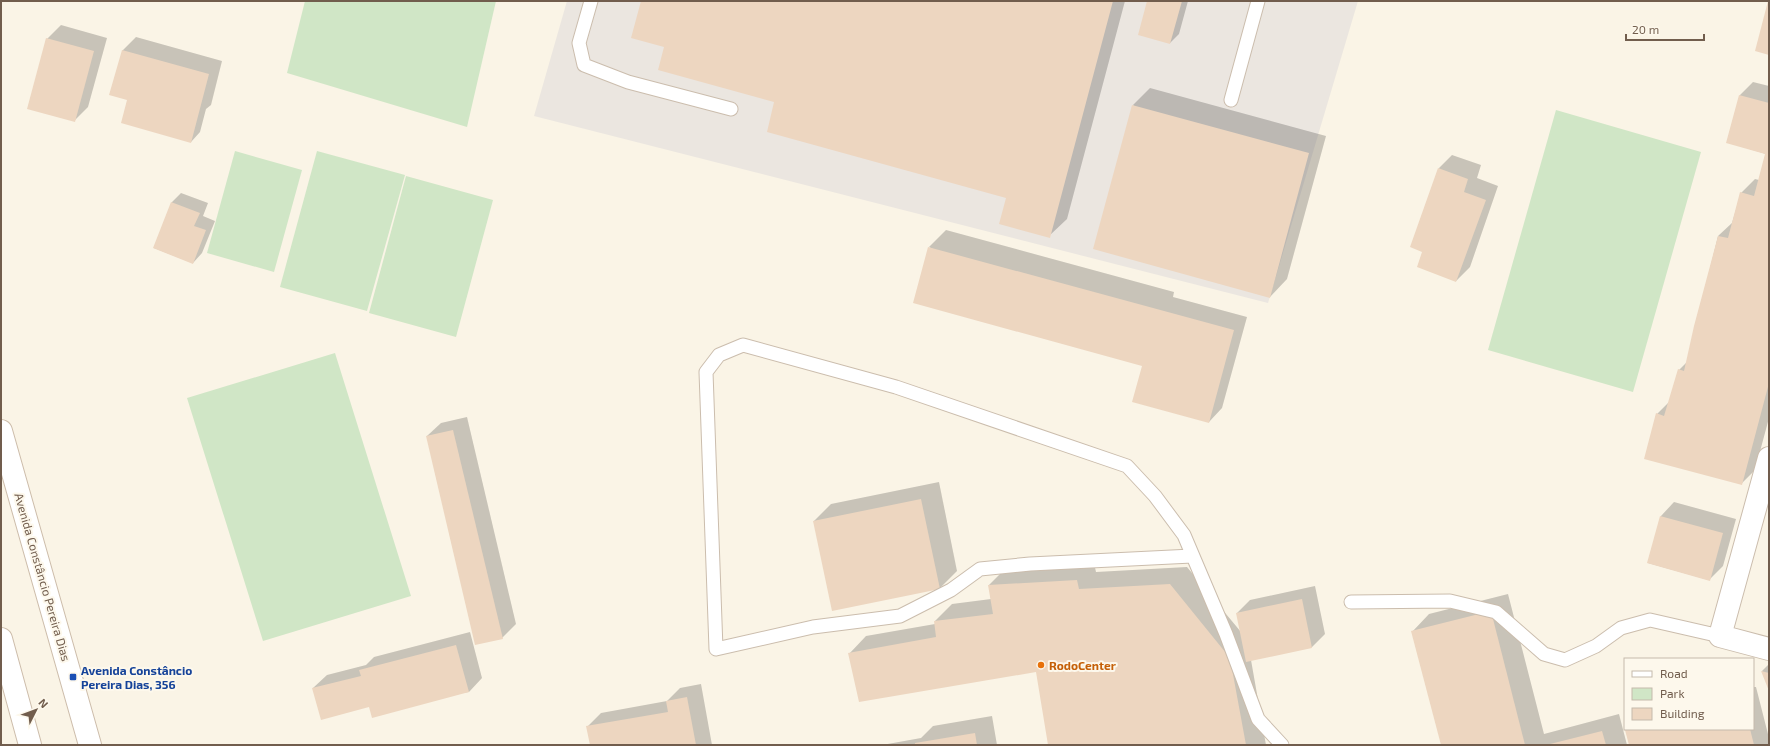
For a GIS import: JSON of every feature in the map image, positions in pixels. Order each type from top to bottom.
[{"type":"street","name":"Avenida Constâncio Pereira Dias","points":[[1,431],[90,745]]},
{"type":"street","points":[[1769,458],[1720,636],[1769,649]]},
{"type":"street","points":[[1,639],[30,745]]},
{"type":"lane","points":[[591,1],[579,43],[584,65],[628,82],[732,109]]},
{"type":"lane","points":[[1231,100],[1258,1]]},
{"type":"lane","points":[[1192,556],[1030,564],[980,569],[951,590],[900,616],[813,627],[716,649],[706,372],[719,355],[743,345],[896,387],[1127,466],[1155,496],[1184,534],[1226,634],[1258,719],[1282,745]]},
{"type":"lane","points":[[1351,602],[1450,601],[1496,612],[1544,654],[1565,660],[1596,646],[1621,628],[1650,620],[1720,636]]},
{"type":"shaded area","points":[[567,1],[1358,1],[1268,303],[534,116]]},
{"type":"green space","points":[[305,1],[496,1],[467,127],[287,73]]},
{"type":"green space","points":[[1556,110],[1701,152],[1633,392],[1488,350]]},
{"type":"green space","points":[[235,151],[302,170],[274,272],[207,253]]},
{"type":"green space","points":[[317,151],[405,175],[367,311],[280,287]]},
{"type":"green space","points":[[406,176],[493,200],[456,337],[369,313]]},
{"type":"green space","points":[[335,353],[411,596],[263,641],[187,398]]},
{"type":"building","points":[[641,1],[1113,1],[1050,238],[999,224],[1006,198],[767,132],[774,102],[658,70],[664,47],[631,38]]},
{"type":"building","points":[[1147,1],[1182,1],[1170,44],[1138,35]]},
{"type":"building","points":[[1769,1],[1769,55],[1755,51]]},
{"type":"building","points":[[46,38],[94,51],[75,122],[27,109]]},
{"type":"building","points":[[122,50],[209,74],[191,143],[121,123],[127,100],[109,95]]},
{"type":"building","points":[[1739,95],[1769,103],[1769,383],[1742,485],[1644,459],[1656,413],[1664,416],[1678,369],[1684,371],[1694,326],[1718,236],[1728,238],[1740,192],[1754,196],[1765,154],[1726,143]]},
{"type":"building","points":[[1132,105],[1309,153],[1270,298],[1093,249]]},
{"type":"building","points":[[1438,168],[1468,179],[1464,192],[1486,200],[1456,282],[1417,267],[1422,252],[1410,247]]},
{"type":"building","points":[[171,202],[200,213],[194,226],[206,230],[193,264],[153,248]]},
{"type":"building","points":[[928,247],[1234,330],[1209,423],[1132,402],[1142,366],[913,303]]},
{"type":"building","points":[[453,430],[503,639],[475,645],[426,436]]},
{"type":"building","points":[[921,499],[940,589],[832,611],[813,521]]},
{"type":"building","points":[[1660,516],[1723,533],[1710,581],[1647,563]]},
{"type":"building","name":"RodoCenter","points":[[1077,580],[1079,589],[1170,584],[1230,658],[1246,745],[1048,745],[1036,672],[859,702],[848,653],[936,637],[934,621],[993,614],[988,585]]},
{"type":"building","points":[[1302,599],[1312,648],[1246,662],[1236,613]]},
{"type":"building","points":[[1491,611],[1525,745],[1441,745],[1411,631]]},
{"type":"building","points":[[456,645],[469,692],[372,718],[369,707],[321,720],[312,688],[361,676],[359,670]]},
{"type":"building","points":[[1761,671],[1769,673],[1769,691]]},
{"type":"building","points":[[687,697],[696,745],[590,745],[586,726],[668,712],[666,701]]},
{"type":"building","points":[[1625,730],[1750,730],[1754,745],[1629,745]]},
{"type":"building","points":[[1602,731],[1606,745],[1550,745],[1550,744]]},
{"type":"building","points":[[975,733],[977,745],[915,745],[915,743]]},
{"type":"place","name":"RodoCenter","points":[[1041,665]]},
{"type":"place","name":"Avenida Constâncio Pereira Dias, 356","points":[[73,677]]}]
